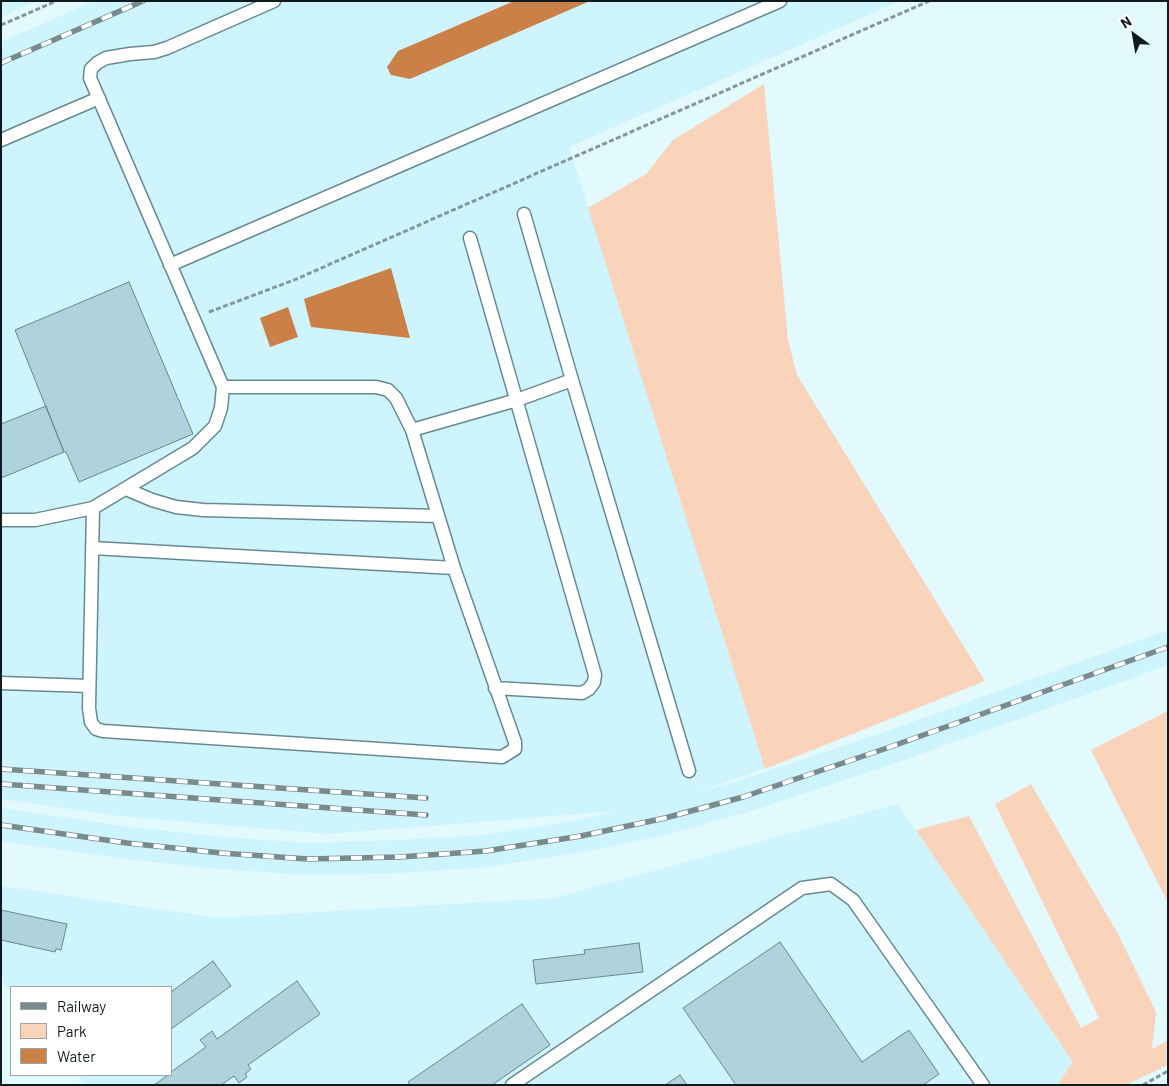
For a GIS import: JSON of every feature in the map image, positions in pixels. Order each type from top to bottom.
[{"type":"lane","points":[[1,520],[35,520],[93,508],[193,448],[215,426],[222,408],[223,387],[90,78],[91,70],[97,63],[106,58],[154,52],[167,48],[274,1]]},
{"type":"lane","points":[[170,265],[780,1]]},
{"type":"lane","points":[[1,140],[99,98]]},
{"type":"lane","points":[[524,214],[689,771]]},
{"type":"lane","points":[[470,238],[595,675],[594,682],[589,689],[582,693],[495,688]]},
{"type":"lane","points":[[412,430],[516,400],[572,380]]},
{"type":"lane","points":[[93,508],[89,708],[91,722],[96,729],[103,731],[502,757],[515,750],[515,742],[454,568],[412,430],[396,398],[388,390],[376,387],[223,387]]},
{"type":"lane","points":[[126,488],[152,500],[176,507],[203,510],[438,516]]},
{"type":"lane","points":[[92,548],[454,568]]},
{"type":"lane","points":[[1,683],[89,686]]},
{"type":"lane","points":[[512,1085],[802,888],[831,884],[853,900],[983,1085]]},
{"type":"path","points":[[1,25],[56,1]]},
{"type":"path","points":[[193,319],[294,280],[929,1]]},
{"type":"path","points":[[1143,1085],[1168,1071]]},
{"type":"shaded area","points":[[1,1],[37,1],[1,17]]},
{"type":"shaded area","points":[[94,1],[900,1],[569,147],[765,769],[691,794],[738,781],[885,732],[1168,630],[1168,665],[896,763],[747,812],[669,834],[584,852],[488,867],[400,873],[307,875],[219,869],[125,859],[1,841],[1,808],[129,827],[222,837],[308,843],[485,835],[578,820],[617,811],[327,834],[120,816],[1,799],[1,42]]},
{"type":"shaded area","points":[[898,804],[1073,1062],[1057,1085],[85,1085],[78,1076],[172,1076],[172,986],[10,986],[10,991],[1,979],[1,886],[218,918],[554,898]]},
{"type":"green space","points":[[764,84],[788,340],[797,375],[985,681],[765,769],[588,208],[646,174],[673,140]]},
{"type":"green space","points":[[1168,711],[1168,903],[1091,750]]},
{"type":"green space","points":[[1031,784],[1118,934],[1156,1012],[1152,1049],[1168,1040],[1168,1065],[1126,1085],[1057,1085],[1073,1062],[916,830],[969,816],[1081,1028],[1099,1018],[995,804]]},
{"type":"water","points":[[514,1],[590,1],[410,79],[391,75],[387,67],[398,51]]},
{"type":"water","points":[[391,268],[410,338],[311,327],[304,299]]},
{"type":"water","points":[[288,307],[298,337],[270,347],[260,318]]},
{"type":"building","points":[[129,282],[193,434],[79,482],[66,452],[64,452],[15,330]]},
{"type":"building","points":[[46,406],[64,452],[1,478],[1,424]]},
{"type":"building","points":[[1,910],[67,924],[61,950],[56,949],[55,952],[1,940]]},
{"type":"building","points":[[780,942],[862,1062],[909,1030],[939,1074],[923,1085],[736,1085],[683,1008]]},
{"type":"building","points":[[639,943],[643,972],[536,984],[533,960],[585,954],[584,950]]},
{"type":"building","points":[[213,961],[231,986],[172,1028],[172,991]]},
{"type":"building","points":[[297,981],[320,1014],[248,1065],[251,1069],[245,1074],[247,1077],[239,1083],[234,1076],[221,1085],[154,1085],[167,1076],[172,1076],[172,1071],[206,1047],[200,1040],[212,1031],[217,1039]]},
{"type":"building","points":[[522,1004],[550,1045],[492,1085],[410,1085],[408,1082]]},
{"type":"building","points":[[680,1075],[687,1085],[665,1085]]},
{"type":"railway","points":[[1,63],[143,1]]},
{"type":"railway","points":[[1,825],[127,843],[221,853],[308,859],[400,857],[486,851],[581,836],[665,818],[743,797],[890,747],[1168,647]]},
{"type":"railway","points":[[1,769],[426,798]]},
{"type":"railway","points":[[1,784],[426,815]]}]
